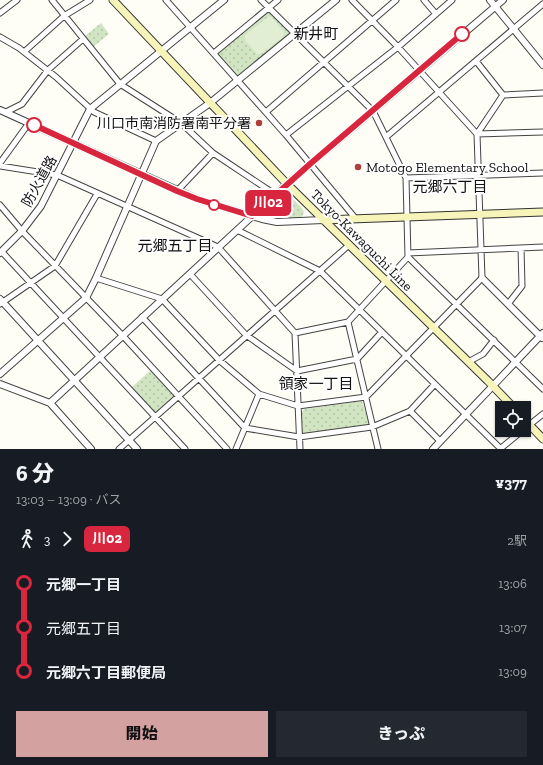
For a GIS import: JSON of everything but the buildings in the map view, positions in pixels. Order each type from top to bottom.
[{"type":"main road","name":"Tokyo-Kawaguchi Line","points":[[113,0],[287,184],[507,401]]},
{"type":"main road","points":[[324,220],[543,212]]},
{"type":"main road","points":[[531,431],[543,439]]},
{"type":"street","points":[[0,13],[17,0]]},
{"type":"street","points":[[52,0],[120,84],[181,123],[213,153],[276,195]]},
{"type":"street","points":[[24,52],[64,16],[90,0]]},
{"type":"street","points":[[167,0],[286,135],[356,219]]},
{"type":"street","name":"防火道路","points":[[1,253],[22,231],[41,206],[90,108],[224,0]]},
{"type":"street","points":[[261,0],[373,111],[406,178],[408,255],[386,282],[348,322],[296,333]]},
{"type":"street","points":[[214,53],[278,0]]},
{"type":"street","points":[[0,374],[86,298],[156,141],[210,103],[336,0]]},
{"type":"street","points":[[352,0],[398,47],[438,93],[477,134],[543,132]]},
{"type":"street","points":[[266,112],[396,0]]},
{"type":"street","points":[[424,0],[436,14]]},
{"type":"street","points":[[286,135],[398,47],[452,0]]},
{"type":"street","points":[[490,0],[543,65]]},
{"type":"street","points":[[50,403],[287,184],[503,0]]},
{"type":"street","points":[[386,137],[543,4]]},
{"type":"street","points":[[0,37],[24,52],[48,70],[94,112],[156,141]]},
{"type":"street","points":[[3,111],[22,104],[48,70],[83,39]]},
{"type":"street","points":[[476,61],[503,95]]},
{"type":"street","points":[[503,95],[543,93]]},
{"type":"street","points":[[433,449],[542,336],[482,278],[477,134],[503,95]]},
{"type":"street","points":[[3,111],[141,175],[204,201],[277,222],[324,220]]},
{"type":"street","points":[[29,123],[0,165],[56,175],[218,247],[296,333],[300,449]]},
{"type":"street","points":[[177,191],[213,153]]},
{"type":"street","points":[[406,178],[543,173]]},
{"type":"street","points":[[97,194],[55,266],[1,302],[38,340],[137,449]]},
{"type":"street","points":[[0,205],[22,231],[123,336],[227,449]]},
{"type":"street","points":[[237,230],[320,271],[500,449],[515,437]]},
{"type":"street","points":[[119,449],[349,245]]},
{"type":"street","points":[[408,255],[543,247]]},
{"type":"street","points":[[508,304],[522,286],[521,248]]},
{"type":"street","points":[[1,253],[63,317],[185,449]]},
{"type":"street","points":[[408,255],[543,389]]},
{"type":"street","points":[[190,274],[246,335],[297,371],[357,359],[382,332]]},
{"type":"street","points":[[96,278],[162,299],[219,360],[259,394],[298,406],[366,397],[482,278]]},
{"type":"street","points":[[142,318],[245,428],[299,438],[372,427],[410,410],[435,384]]},
{"type":"street","points":[[348,322],[378,449]]},
{"type":"street","points":[[468,362],[484,354],[494,340]]},
{"type":"street","points":[[0,384],[50,403],[91,449]]},
{"type":"street","points":[[236,449],[259,394]]},
{"type":"street","points":[[410,410],[440,441]]},
{"type":"street","points":[[531,424],[543,414]]},
{"type":"green space","points":[[266,12],[270,12],[290,32],[289,35],[239,76],[236,76],[218,55],[218,52]]},
{"type":"green space","points":[[268,17],[271,17],[284,32],[283,37],[261,54],[257,54],[245,40],[245,35]]},
{"type":"green space","points":[[101,23],[109,34],[93,47],[85,36]]},
{"type":"green space","points":[[286,192],[303,209],[304,213],[302,216],[300,218],[272,219],[265,216],[263,210]]},
{"type":"green space","points":[[150,371],[152,371],[174,395],[173,398],[157,412],[153,412],[132,389],[132,387]]},
{"type":"green space","points":[[362,401],[369,423],[367,426],[304,435],[302,434],[302,412],[304,409]]},
{"type":"bus line","name":"川02","points":[[34,125],[177,191],[197,199],[252,216],[310,164],[462,34]]},
{"type":"place","name":"川口市南消防署南平分署","points":[[259,123]]},
{"type":"place","name":"Motogo Elementary School","points":[[358,167]]},
{"type":"district","name":"新井町","points":[[316,34]]},
{"type":"district","name":"元郷六丁目","points":[[450,187]]},
{"type":"district","name":"元郷五丁目","points":[[175,246]]},
{"type":"district","name":"領家一丁目","points":[[316,384]]}]
